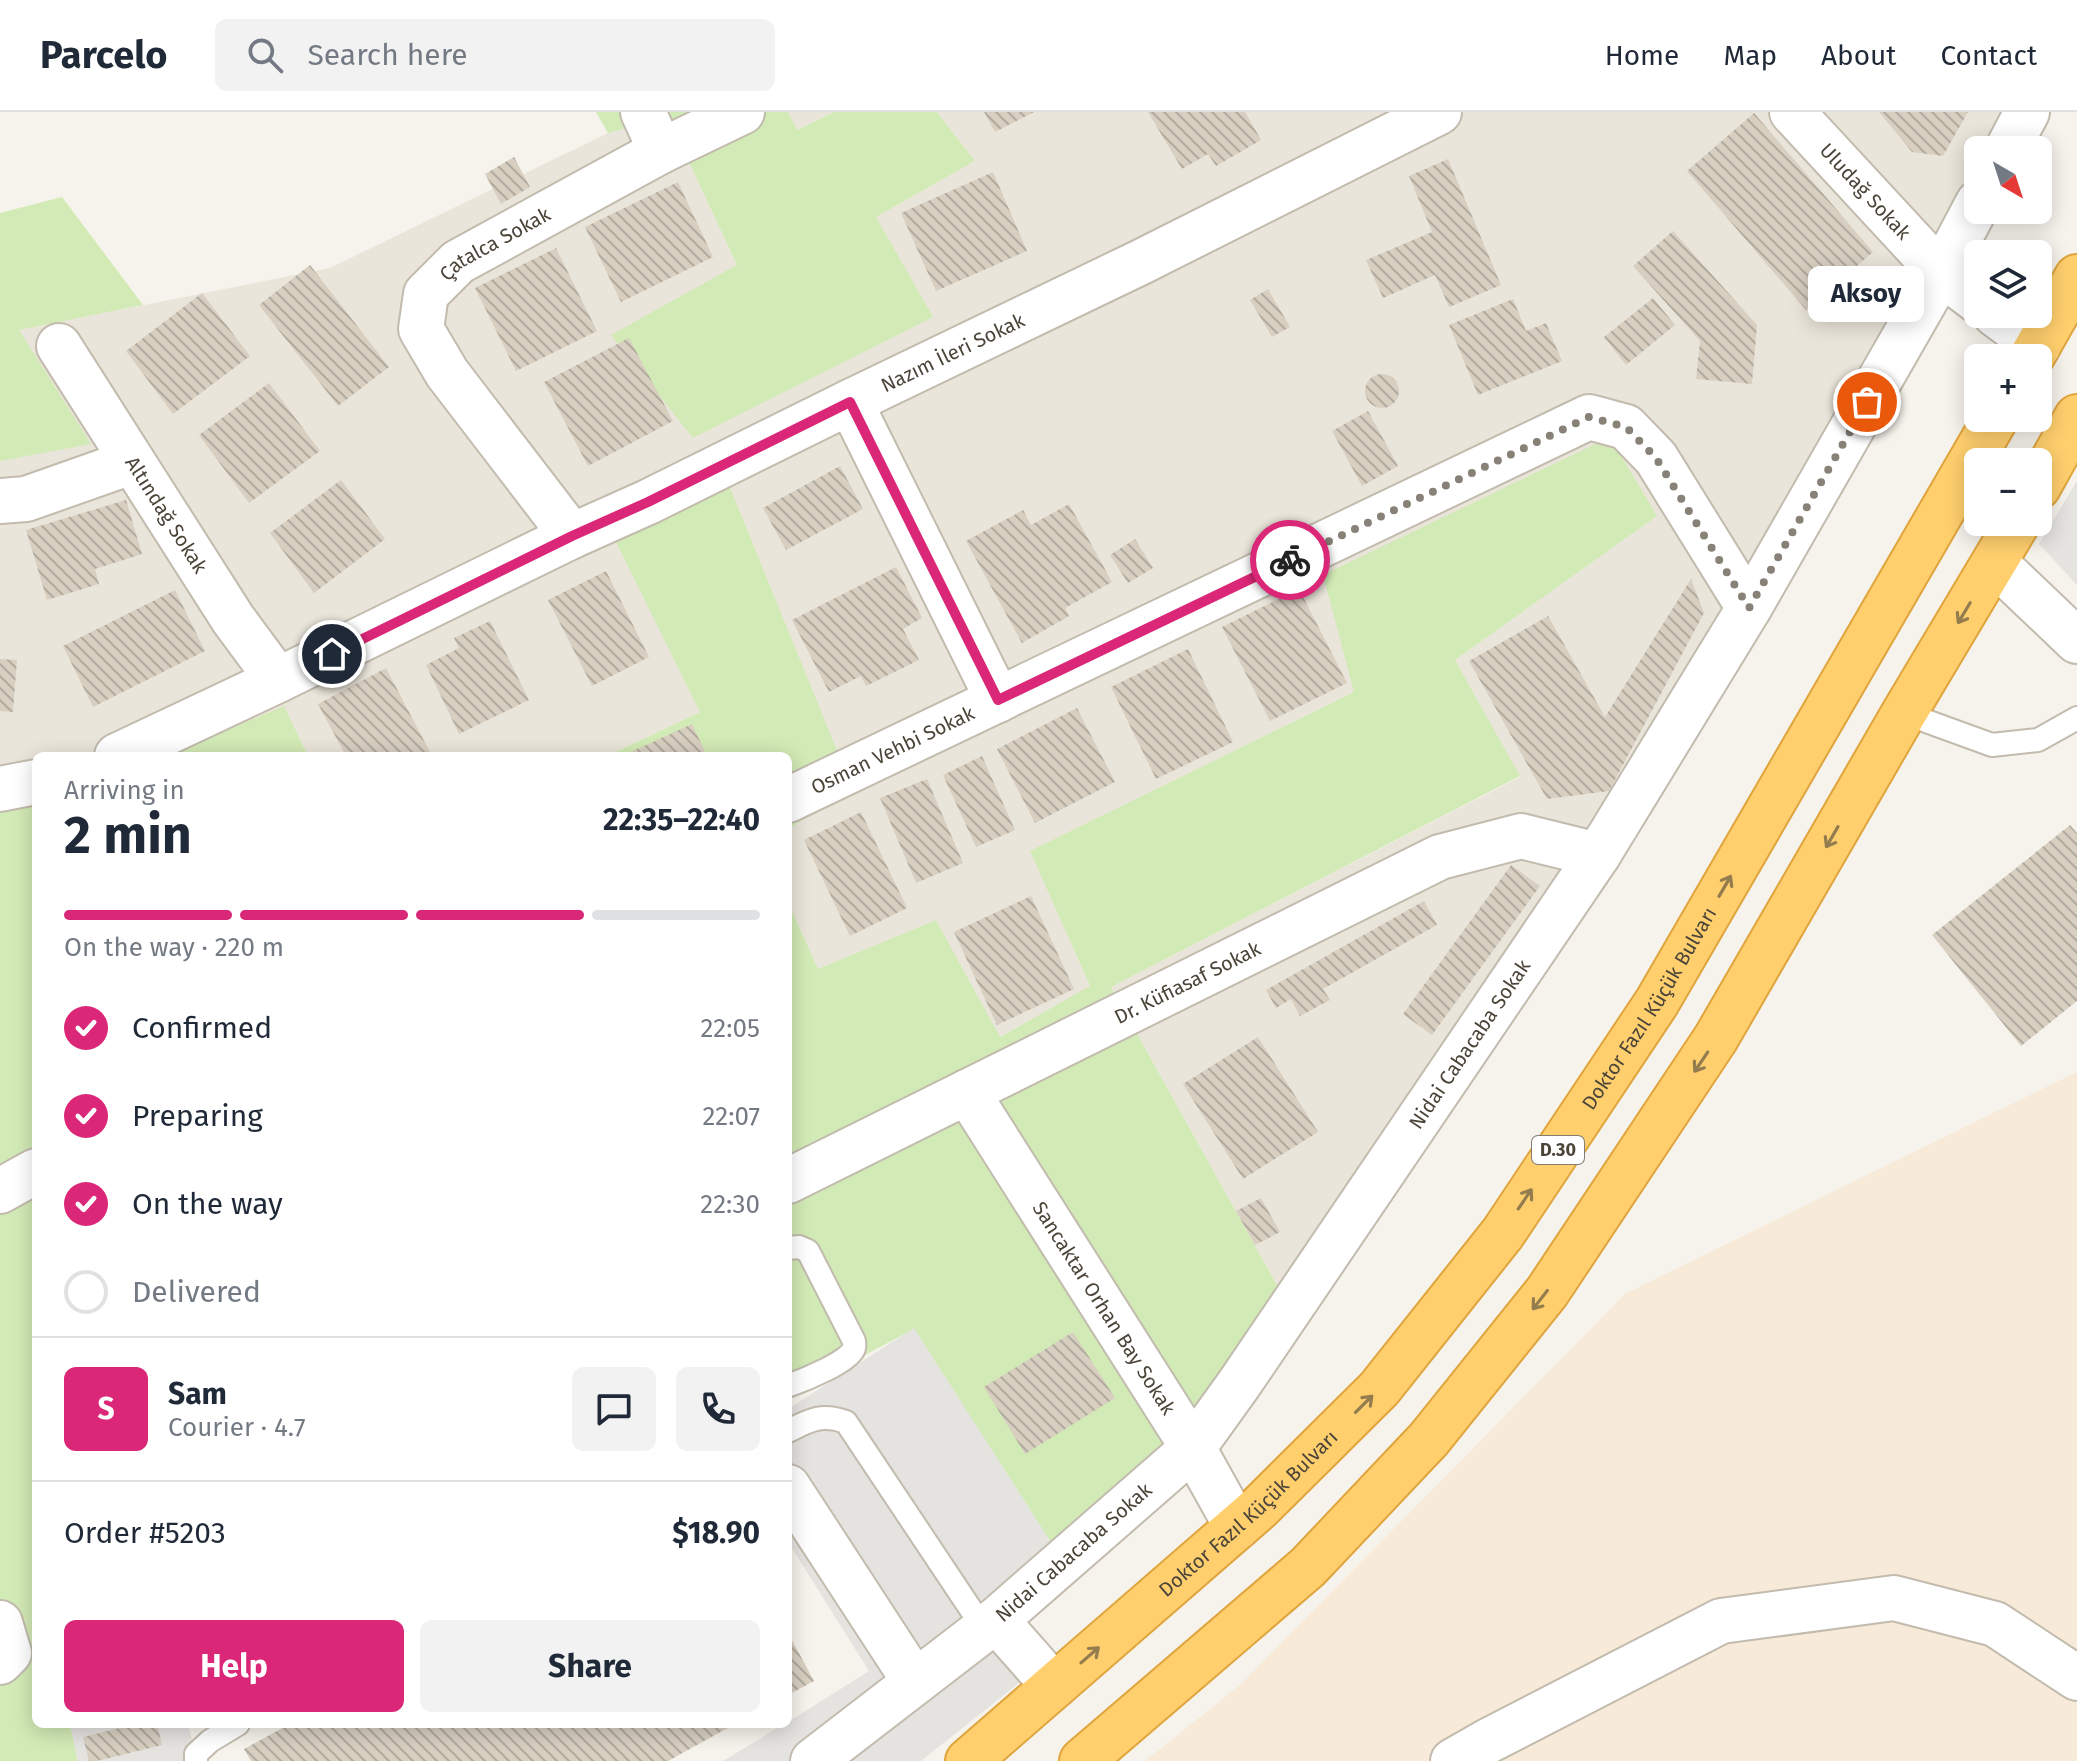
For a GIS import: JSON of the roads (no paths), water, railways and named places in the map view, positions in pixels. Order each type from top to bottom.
[{"type":"highway","points":[[2039,344],[2077,277]]},
{"type":"highway","points":[[2052,462],[2077,417]]},
{"type":"highway","name":"Doktor Fazıl Küçük Bulvarı","points":[[968,1761],[1237,1527],[1379,1389],[1503,1233],[1657,1002],[1988,432]]},
{"type":"highway","points":[[1082,1761],[1308,1567],[1429,1439],[1547,1292],[1716,1038],[2010,536]]},
{"type":"street","points":[[643,112],[661,151]]},
{"type":"street","name":"Çatalca Sokak","points":[[572,536],[447,373],[421,329],[426,294],[458,262],[661,151],[742,112]]},
{"type":"street","name":"Nazım İleri Sokak","points":[[125,752],[1141,262],[1439,112]]},
{"type":"street","name":"Uludağ Sokak","points":[[1792,112],[1941,273],[1964,290]]},
{"type":"street","points":[[2014,136],[2027,112]]},
{"type":"street","name":"Nidai Cabacaba Sokak","points":[[813,1761],[990,1625],[1193,1448],[1598,855],[1749,608],[1967,224]]},
{"type":"street","points":[[2009,328],[2026,344]]},
{"type":"street","name":"Altındağ Sokak","points":[[59,346],[233,619],[278,680]]},
{"type":"street","points":[[850,402],[998,700]]},
{"type":"street","name":"Osman Vehbi Sokak","points":[[792,798],[1589,417],[1626,427],[1656,458],[1749,608]]},
{"type":"street","points":[[0,501],[26,499],[131,462]]},
{"type":"street","points":[[1995,563],[2077,641]]},
{"type":"street","points":[[0,789],[32,783]]},
{"type":"street","name":"Dr. Küfiasaf Sokak","points":[[792,1179],[1440,857],[1521,836],[1598,855]]},
{"type":"street","name":"Sancaktar Orhan Bay Sokak","points":[[967,1092],[1193,1448],[1237,1527]]},
{"type":"street","points":[[0,1191],[32,1173]]},
{"type":"street","points":[[792,1493],[915,1682]]},
{"type":"street","points":[[1480,1754],[1721,1621],[1894,1598],[1995,1624],[2077,1678]]},
{"type":"street","points":[[990,1625],[1054,1686]]},
{"type":"lane","points":[[1904,713],[1992,745],[2038,740],[2077,718]]},
{"type":"lane","points":[[792,1248],[808,1251],[854,1341],[854,1348],[849,1356],[792,1384]]},
{"type":"lane","points":[[792,1429],[814,1419],[832,1417],[846,1422],[990,1625]]},
{"type":"lane","points":[[196,1761],[196,1754],[231,1728]]},
{"type":"place","name":"Aksoy","points":[[1867,402]]}]
